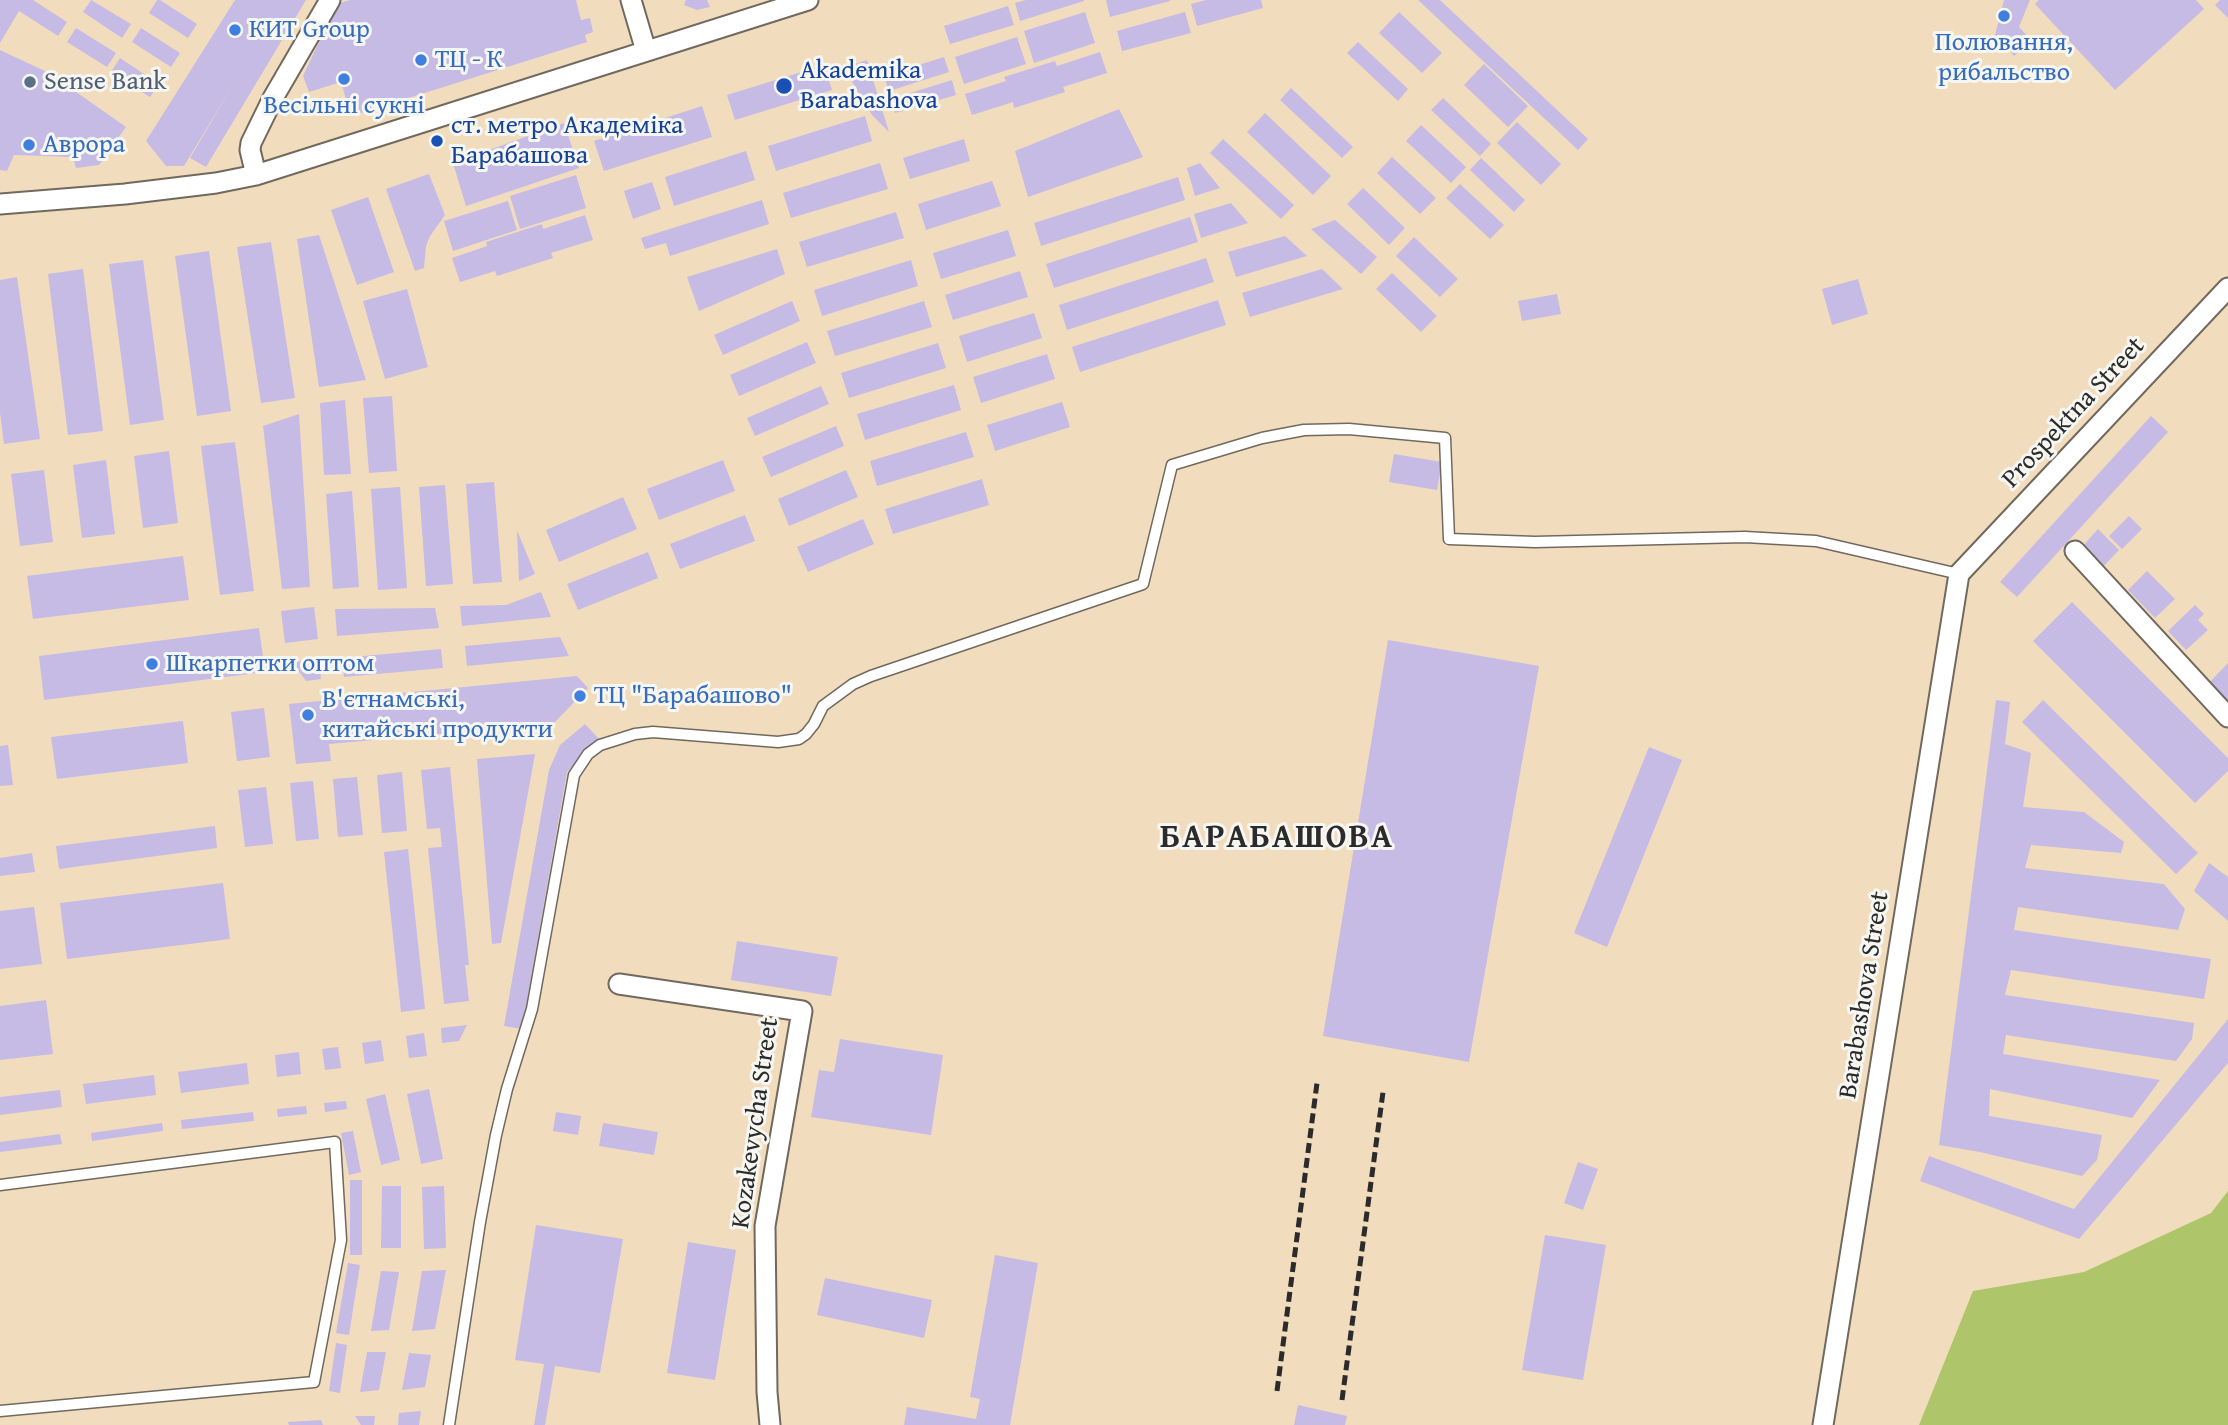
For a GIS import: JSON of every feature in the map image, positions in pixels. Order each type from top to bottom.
[{"type":"street","points":[[256,175],[251,143],[273,98],[330,0]]},
{"type":"street","points":[[631,0],[646,51]]},
{"type":"street","points":[[0,204],[125,194],[216,183],[256,175],[808,0]]},
{"type":"street","name":"Prospektna Street","points":[[1959,574],[2228,288]]},
{"type":"street","points":[[2075,551],[2228,717]]},
{"type":"street","name":"Barabashova Street","points":[[1823,1425],[1959,574]]},
{"type":"street","name":"Kozakevycha Street","points":[[620,984],[802,1011],[765,1226],[767,1392],[770,1425]]},
{"type":"lane","points":[[449,1425],[496,1135],[532,1009],[574,775],[588,754],[600,745],[635,734],[653,732],[778,742],[799,739],[814,724],[823,706],[853,684],[1143,584],[1172,465],[1262,438],[1304,430],[1349,429],[1445,438],[1448,539],[1535,542],[1745,537],[1816,541],[1959,574]]},
{"type":"lane","points":[[0,1185],[335,1142],[341,1240],[314,1382],[0,1411]]},
{"type":"green space","points":[[2228,1191],[2228,1425],[1919,1425],[1973,1291],[2084,1272],[2211,1213]]},
{"type":"building","points":[[0,0],[33,0],[67,22],[58,36],[19,11],[0,43]]},
{"type":"building","points":[[91,0],[131,24],[122,38],[83,12]]},
{"type":"building","points":[[157,0],[197,24],[188,38],[149,13]]},
{"type":"building","points":[[235,0],[306,0],[206,167],[190,158],[234,83],[184,166],[166,166],[146,141]]},
{"type":"building","name":"ТЦ - К","points":[[350,0],[576,0],[581,20],[590,18],[593,32],[585,35],[587,42],[351,116],[341,82],[309,92],[303,76],[337,4]]},
{"type":"building","points":[[686,0],[707,0],[710,7],[697,10],[684,5]]},
{"type":"building","points":[[1026,0],[1084,1],[1020,21],[1015,3]]},
{"type":"building","points":[[1106,0],[1170,0],[1170,1],[1110,17]]},
{"type":"building","points":[[1206,0],[1261,0],[1263,8],[1197,26],[1191,4]]},
{"type":"building","points":[[1418,0],[1440,0],[1588,139],[1578,150]]},
{"type":"building","points":[[2004,0],[2030,0],[2019,27],[2031,40],[2014,56],[1995,35]]},
{"type":"building","points":[[2039,0],[2196,0],[2204,9],[2115,90],[2035,4]]},
{"type":"building","points":[[2220,0],[2228,0],[2228,18],[2215,5]]},
{"type":"building","points":[[1008,6],[1014,25],[950,44],[944,26]]},
{"type":"building","points":[[1085,12],[1095,43],[1034,63],[1024,31]]},
{"type":"building","points":[[1185,12],[1191,33],[1122,51],[1117,31]]},
{"type":"building","points":[[1399,12],[1442,53],[1422,73],[1379,33]]},
{"type":"building","points":[[76,28],[116,53],[107,67],[67,42]]},
{"type":"building","points":[[141,28],[180,53],[171,67],[132,42]]},
{"type":"building","points":[[1017,37],[1026,64],[964,84],[955,57]]},
{"type":"building","points":[[1358,42],[1408,89],[1398,101],[1347,53]]},
{"type":"building","points":[[0,50],[49,73],[126,127],[99,165],[76,168],[73,157],[14,155],[7,171],[0,170]]},
{"type":"building","points":[[1100,52],[1107,73],[1063,87],[1065,92],[1014,108],[1013,102],[972,115],[965,94],[1006,81],[1004,77],[1055,61],[1057,66]]},
{"type":"building","points":[[944,57],[949,72],[889,91],[884,76]]},
{"type":"building","points":[[120,58],[159,84],[150,97],[111,72]]},
{"type":"building","points":[[867,60],[889,132],[872,115],[844,68]]},
{"type":"building","points":[[1484,64],[1528,106],[1508,127],[1464,85]]},
{"type":"building","points":[[824,65],[832,90],[735,120],[727,95]]},
{"type":"building","points":[[952,80],[956,95],[895,113],[891,99]]},
{"type":"building","points":[[1291,88],[1353,147],[1342,158],[1280,100]]},
{"type":"building","points":[[1443,98],[1491,144],[1480,156],[1431,110]]},
{"type":"building","points":[[702,106],[712,137],[604,171],[594,141]]},
{"type":"building","points":[[1119,109],[1143,157],[1028,197],[1015,151]]},
{"type":"building","points":[[1265,113],[1331,176],[1313,195],[1247,132]]},
{"type":"building","points":[[865,116],[872,141],[776,171],[768,146]]},
{"type":"building","points":[[1517,122],[1561,164],[1541,185],[1497,143]]},
{"type":"building","points":[[564,123],[579,168],[466,206],[453,163]]},
{"type":"building","points":[[1421,125],[1466,167],[1451,183],[1406,141]]},
{"type":"building","points":[[964,139],[970,161],[910,179],[903,158]]},
{"type":"building","points":[[1223,139],[1294,205],[1281,219],[1210,153]]},
{"type":"building","points":[[746,151],[755,180],[674,206],[665,177]]},
{"type":"building","points":[[1392,157],[1436,198],[1420,214],[1377,173]]},
{"type":"building","points":[[1481,158],[1525,200],[1514,212],[1470,170]]},
{"type":"building","points":[[880,163],[888,189],[791,218],[783,193]]},
{"type":"building","points":[[1200,163],[1220,188],[1195,196],[1187,168]]},
{"type":"building","points":[[429,174],[445,215],[426,246],[424,268],[415,271],[386,189]]},
{"type":"building","points":[[576,175],[586,208],[520,229],[510,196]]},
{"type":"building","points":[[1178,177],[1185,200],[1041,246],[1034,223]]},
{"type":"building","points":[[992,181],[1001,206],[926,230],[918,204]]},
{"type":"building","points":[[652,182],[661,209],[633,219],[624,191]]},
{"type":"building","points":[[1460,184],[1504,225],[1490,239],[1446,198]]},
{"type":"building","points":[[1363,188],[1405,228],[1389,245],[1347,204]]},
{"type":"building","points":[[368,197],[394,272],[357,285],[331,210]]},
{"type":"building","points":[[762,200],[769,224],[670,256],[666,243],[645,249],[641,238]]},
{"type":"building","points":[[508,201],[517,230],[453,251],[444,221]]},
{"type":"building","points":[[1231,203],[1248,223],[1201,238],[1194,214]]},
{"type":"building","points":[[896,212],[904,238],[807,267],[799,242]]},
{"type":"building","points":[[585,215],[593,240],[551,253],[553,258],[497,276],[495,271],[460,282],[452,258],[487,246],[486,242],[542,224],[543,229]]},
{"type":"building","points":[[1190,217],[1198,242],[1054,288],[1046,264]]},
{"type":"building","points":[[1335,220],[1377,257],[1361,274],[1311,229]]},
{"type":"building","points":[[1008,230],[1016,256],[941,279],[933,253]]},
{"type":"building","points":[[319,235],[366,380],[319,387],[297,239]]},
{"type":"building","points":[[1285,236],[1307,256],[1236,277],[1228,252]]},
{"type":"building","points":[[1414,237],[1458,279],[1440,297],[1396,256]]},
{"type":"building","points":[[271,242],[295,398],[261,403],[237,247]]},
{"type":"building","points":[[777,249],[785,274],[699,311],[687,277]]},
{"type":"building","points":[[209,251],[231,411],[197,416],[175,256]]},
{"type":"building","points":[[1206,258],[1214,282],[1067,330],[1059,305]]},
{"type":"building","points":[[143,260],[164,420],[130,425],[109,264]]},
{"type":"building","points":[[911,260],[918,286],[822,316],[814,290]]},
{"type":"building","points":[[83,269],[103,431],[68,435],[48,274]]},
{"type":"building","points":[[1322,269],[1343,289],[1250,317],[1242,293]]},
{"type":"building","points":[[1020,271],[1028,297],[953,320],[945,295]]},
{"type":"building","points":[[1392,273],[1437,316],[1421,332],[1376,289]]},
{"type":"building","points":[[17,277],[40,439],[4,444],[0,413],[0,280]]},
{"type":"building","points":[[1858,279],[1868,314],[1832,325],[1822,289]]},
{"type":"building","points":[[407,289],[428,367],[385,379],[363,301]]},
{"type":"building","points":[[1557,294],[1561,314],[1522,321],[1518,301]]},
{"type":"building","points":[[1218,300],[1226,325],[1080,372],[1072,347]]},
{"type":"building","points":[[792,301],[800,321],[723,355],[714,335]]},
{"type":"building","points":[[924,301],[932,327],[835,356],[827,331]]},
{"type":"building","points":[[1034,313],[1042,338],[967,362],[959,336]]},
{"type":"building","points":[[807,342],[816,363],[739,396],[730,375]]},
{"type":"building","points":[[938,343],[946,368],[849,398],[841,373]]},
{"type":"building","points":[[1047,354],[1055,379],[981,403],[973,377]]},
{"type":"building","points":[[954,385],[961,410],[865,440],[857,414]]},
{"type":"building","points":[[821,386],[829,404],[755,436],[747,418]]},
{"type":"building","points":[[392,396],[397,471],[369,473],[363,398]]},
{"type":"building","points":[[345,400],[351,474],[324,475],[320,403]]},
{"type":"building","points":[[1062,402],[1070,427],[995,451],[987,425]]},
{"type":"building","points":[[299,414],[310,587],[282,589],[263,426]]},
{"type":"building","points":[[2151,416],[2168,432],[2017,597],[2000,582]]},
{"type":"building","points":[[836,426],[844,446],[771,477],[762,457]]},
{"type":"building","points":[[966,432],[974,457],[877,486],[870,461]]},
{"type":"building","points":[[235,442],[254,591],[220,595],[201,446]]},
{"type":"building","points":[[169,451],[178,523],[143,528],[134,456]]},
{"type":"building","points":[[1394,454],[1442,462],[1437,490],[1389,482]]},
{"type":"building","points":[[106,460],[115,534],[82,538],[73,465]]},
{"type":"building","points":[[723,460],[735,491],[659,520],[647,489]]},
{"type":"building","points":[[44,470],[53,542],[20,546],[11,474]]},
{"type":"building","points":[[846,470],[858,497],[789,526],[778,499]]},
{"type":"building","points":[[982,479],[989,505],[893,534],[885,509]]},
{"type":"building","points":[[494,482],[502,582],[473,584],[466,484]]},
{"type":"building","points":[[445,485],[453,584],[426,586],[419,487]]},
{"type":"building","points":[[400,487],[407,588],[378,590],[371,489]]},
{"type":"building","points":[[352,491],[359,587],[333,589],[326,494]]},
{"type":"building","points":[[623,497],[637,529],[559,562],[546,530]]},
{"type":"building","points":[[745,515],[755,541],[680,569],[670,544]]},
{"type":"building","points":[[2129,516],[2142,529],[2122,549],[2109,536]]},
{"type":"building","points":[[863,519],[874,544],[808,572],[797,547]]},
{"type":"building","points":[[2098,529],[2119,550],[2100,570],[2079,550]]},
{"type":"building","points":[[517,530],[535,574],[519,581]]},
{"type":"building","points":[[648,552],[658,578],[578,610],[567,584]]},
{"type":"building","points":[[183,556],[189,600],[33,619],[27,576]]},
{"type":"building","points":[[2147,571],[2175,599],[2155,618],[2128,590]]},
{"type":"building","points":[[541,592],[551,617],[462,626],[460,606],[506,605]]},
{"type":"building","points":[[2072,602],[2228,758],[2228,771],[2195,803],[2033,641]]},
{"type":"building","points":[[2195,605],[2204,614],[2198,620],[2208,630],[2186,650],[2168,631]]},
{"type":"building","points":[[314,607],[318,639],[285,643],[281,611]]},
{"type":"building","points":[[435,608],[439,628],[337,636],[335,609]]},
{"type":"building","name":"Шкарпетки оптом","points":[[259,628],[265,672],[44,700],[39,656]]},
{"type":"building","points":[[560,637],[569,656],[467,666],[465,646]]},
{"type":"building","points":[[1388,640],[1539,666],[1469,1062],[1323,1036]]},
{"type":"building","points":[[441,649],[443,668],[344,677],[342,658]]},
{"type":"building","points":[[319,659],[321,679],[306,681],[292,662]]},
{"type":"building","points":[[2228,663],[2228,709],[2205,687]]},
{"type":"building","points":[[577,676],[588,688],[553,724],[329,744],[331,761],[296,764],[289,704]]},
{"type":"building","points":[[1996,700],[2010,702],[2005,744],[2031,753],[2023,807],[2084,812],[2124,842],[2121,853],[2031,845],[2025,868],[2164,884],[2185,909],[2178,930],[2018,907],[2014,930],[2211,959],[2204,999],[2011,970],[2005,995],[2194,1023],[2192,1039],[2176,1061],[2006,1035],[2003,1054],[2160,1080],[2132,1118],[1990,1089],[1989,1116],[2102,1135],[2097,1160],[2082,1176],[1939,1145]]},
{"type":"building","points":[[2043,700],[2198,853],[2176,874],[2022,722]]},
{"type":"building","points":[[264,708],[270,757],[237,761],[231,712]]},
{"type":"building","points":[[183,721],[188,763],[57,779],[51,737]]},
{"type":"building","points":[[585,724],[600,740],[567,772],[522,1029],[504,1026],[549,770],[560,745]]},
{"type":"building","points":[[8,745],[13,785],[0,786],[0,746]]},
{"type":"building","points":[[1649,747],[1682,760],[1607,947],[1574,933]]},
{"type":"building","points":[[535,754],[501,943],[492,944],[477,759]]},
{"type":"building","points":[[450,767],[469,965],[465,965],[469,1001],[444,1004],[428,848],[442,847],[440,828],[427,829],[421,770]]},
{"type":"building","points":[[402,772],[407,831],[382,833],[377,775]]},
{"type":"building","points":[[357,777],[363,835],[338,837],[333,779]]},
{"type":"building","points":[[313,781],[319,839],[296,841],[290,783]]},
{"type":"building","points":[[266,787],[273,844],[245,847],[238,790]]},
{"type":"building","points":[[215,826],[217,848],[59,869],[56,846]]},
{"type":"building","points":[[408,849],[425,1009],[401,1012],[384,852]]},
{"type":"building","points":[[32,853],[35,872],[0,876],[0,858]]},
{"type":"building","points":[[2209,863],[2228,877],[2228,921],[2194,891]]},
{"type":"building","points":[[223,883],[230,939],[67,959],[60,903]]},
{"type":"building","points":[[34,907],[42,964],[0,969],[0,911]]},
{"type":"building","points":[[737,941],[838,957],[831,996],[731,980]]},
{"type":"building","points":[[46,1000],[53,1054],[0,1060],[0,1006]]},
{"type":"building","points":[[2228,1019],[2228,1063],[2079,1239],[1920,1181],[1929,1156],[2074,1209]]},
{"type":"building","points":[[467,1025],[459,1041],[442,1043],[441,1028]]},
{"type":"building","points":[[424,1033],[427,1056],[409,1058],[406,1036]]},
{"type":"building","points":[[840,1039],[943,1055],[931,1135],[811,1117],[819,1070],[834,1072]]},
{"type":"building","points":[[381,1040],[384,1061],[365,1064],[362,1043]]},
{"type":"building","points":[[338,1047],[341,1068],[325,1070],[322,1049]]},
{"type":"building","points":[[299,1052],[301,1074],[277,1077],[275,1055]]},
{"type":"building","points":[[247,1063],[249,1084],[181,1093],[178,1072]]},
{"type":"building","points":[[154,1075],[156,1095],[86,1104],[83,1084]]},
{"type":"building","points":[[429,1089],[443,1159],[421,1164],[407,1094]]},
{"type":"building","points":[[60,1090],[62,1107],[0,1115],[0,1097]]},
{"type":"building","points":[[385,1094],[400,1160],[381,1165],[366,1099]]},
{"type":"building","points":[[346,1101],[347,1109],[325,1112],[324,1103]]},
{"type":"building","points":[[306,1106],[307,1114],[278,1117],[277,1109]]},
{"type":"building","points":[[253,1112],[254,1121],[182,1129],[181,1120]]},
{"type":"building","points":[[556,1112],[581,1116],[578,1135],[553,1131]]},
{"type":"building","points":[[162,1123],[163,1131],[92,1141],[91,1133]]},
{"type":"building","points":[[603,1123],[658,1132],[654,1155],[599,1146]]},
{"type":"building","points":[[353,1131],[361,1172],[349,1175],[341,1133]]},
{"type":"building","points":[[60,1134],[62,1144],[0,1152],[0,1142]]},
{"type":"building","points":[[1578,1162],[1598,1169],[1583,1210],[1564,1203]]},
{"type":"building","points":[[350,1180],[362,1180],[362,1255],[350,1255]]},
{"type":"building","points":[[382,1186],[401,1186],[401,1248],[381,1248]]},
{"type":"building","points":[[444,1186],[446,1248],[424,1249],[422,1187]]},
{"type":"building","points":[[536,1225],[623,1239],[600,1373],[555,1366],[545,1425],[534,1425],[544,1364],[515,1360]]},
{"type":"building","points":[[1545,1235],[1606,1245],[1583,1380],[1522,1370]]},
{"type":"building","points":[[688,1242],[736,1250],[715,1380],[667,1373]]},
{"type":"building","points":[[995,1255],[1038,1263],[1010,1425],[904,1425],[907,1407],[976,1419],[980,1399],[970,1397]]},
{"type":"building","points":[[348,1263],[360,1265],[349,1335],[336,1333]]},
{"type":"building","points":[[446,1270],[435,1329],[412,1331],[422,1271]]},
{"type":"building","points":[[381,1271],[399,1272],[389,1330],[371,1331]]},
{"type":"building","points":[[825,1278],[932,1300],[924,1338],[817,1315]]},
{"type":"building","points":[[336,1343],[347,1345],[340,1393],[329,1391]]},
{"type":"building","points":[[367,1352],[386,1352],[379,1390],[360,1392]]},
{"type":"building","points":[[409,1353],[431,1355],[425,1387],[402,1390]]},
{"type":"building","points":[[1298,1405],[1347,1416],[1345,1425],[1294,1425]]},
{"type":"building","points":[[421,1411],[419,1425],[398,1425],[399,1413]]},
{"type":"building","points":[[355,1416],[375,1416],[374,1425],[361,1425]]},
{"type":"building","points":[[321,1420],[323,1425],[289,1425],[288,1422]]},
{"type":"railway","points":[[1277,1391],[1317,1083]]},
{"type":"railway","points":[[1342,1400],[1383,1092]]},
{"type":"place","name":"Полювання, рибальство","points":[[2004,16]]},
{"type":"place","name":"КИТ Group","points":[[235,30]]},
{"type":"place","name":"ТЦ - К","points":[[421,60]]},
{"type":"place","name":"Весільні сукні","points":[[344,79]]},
{"type":"place","name":"Sense Bank","points":[[30,82]]},
{"type":"place","name":"Akademіka Barabashova","points":[[784,86]]},
{"type":"place","name":"ст. метро Академіка Барабашова","points":[[437,141]]},
{"type":"place","name":"Аврора","points":[[29,145]]},
{"type":"place","name":"Шкарпетки оптом","points":[[152,664]]},
{"type":"place","name":"ТЦ \"Барабашово\"","points":[[580,696]]},
{"type":"place","name":"В'єтнамські, китайські продукти","points":[[308,715]]},
{"type":"district","name":"БАРАБАШОВА","points":[[1277,839]]}]
